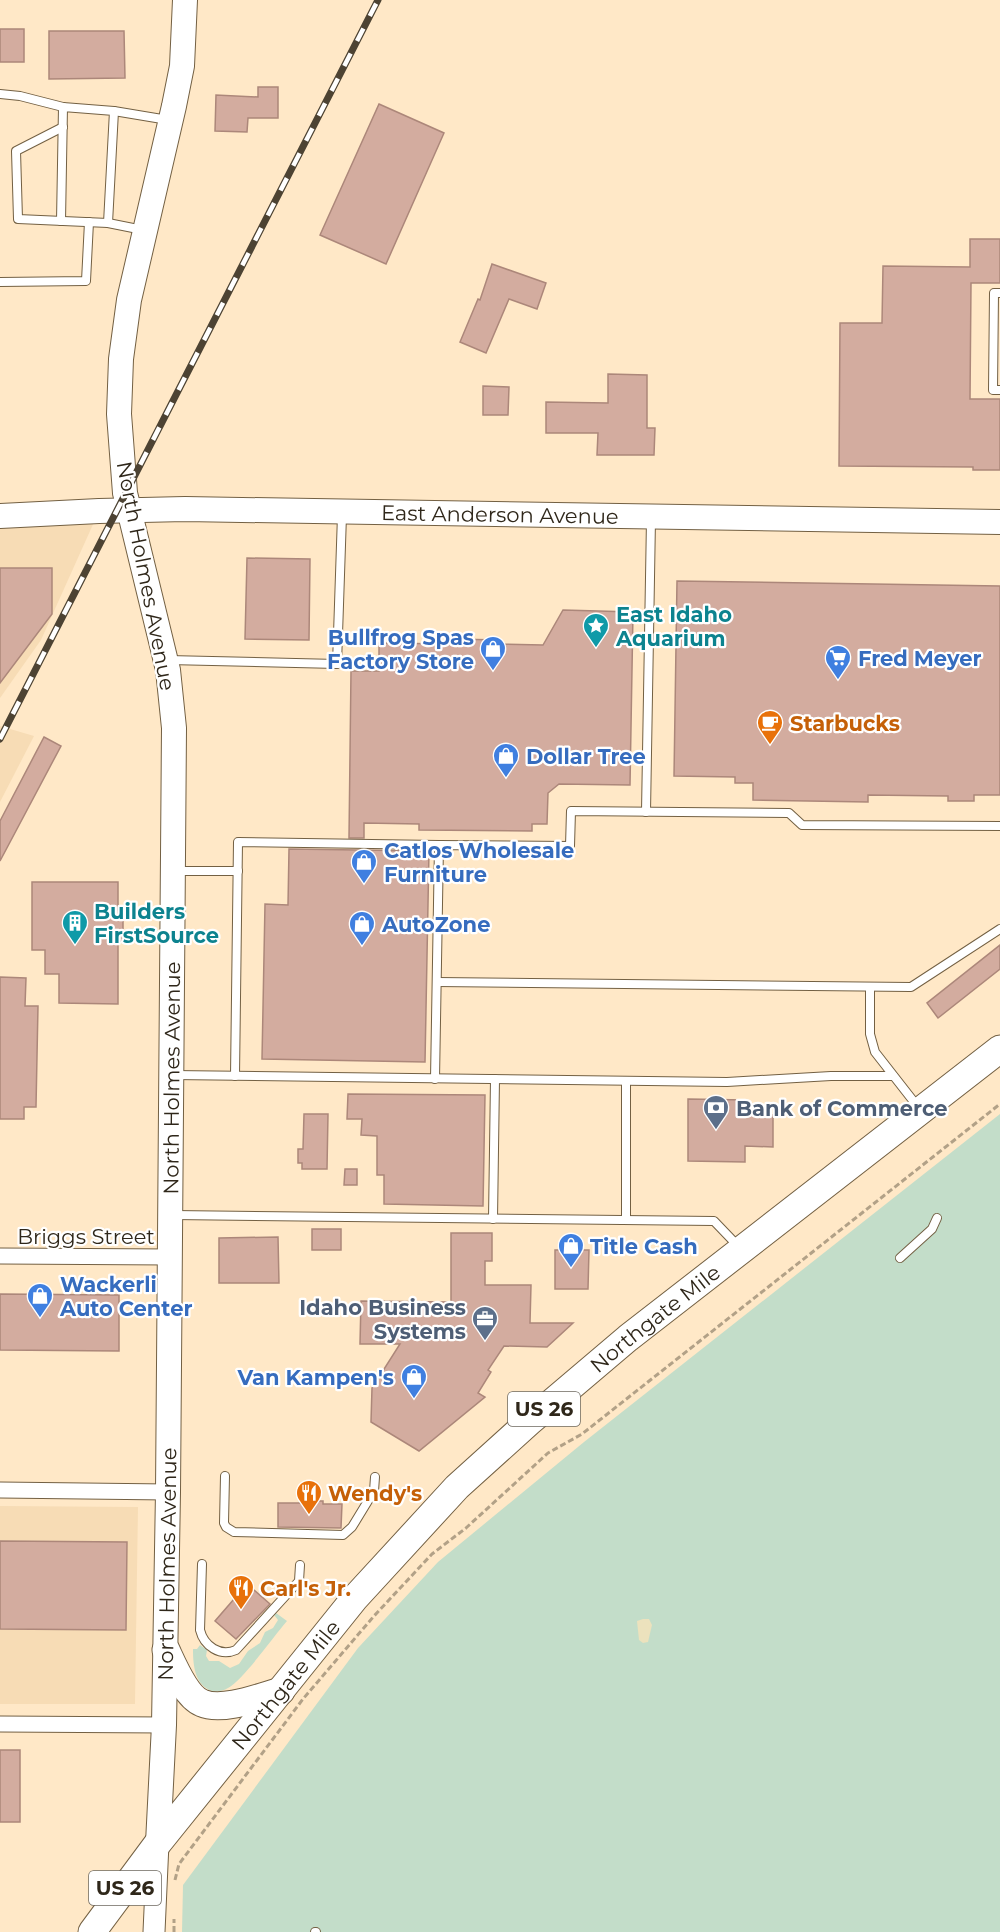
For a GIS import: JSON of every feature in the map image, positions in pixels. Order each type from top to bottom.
[{"type":"highway","name":"Northgate Mile","points":[[92,1932],[159,1843],[355,1598],[457,1487],[591,1369],[741,1249],[1000,1049]]},
{"type":"highway","points":[[166,1650],[177,1674],[195,1699],[203,1704],[217,1706],[246,1701],[280,1691]]},
{"type":"main road","name":"North Holmes Avenue","points":[[159,1843],[166,1650],[174,728],[166,660],[125,493],[119,414],[121,359],[129,300],[182,66],[185,0]]},
{"type":"main road","name":"East Anderson Avenue","points":[[0,516],[130,510],[342,511],[1000,522]]},
{"type":"main road","points":[[154,1932],[159,1843]]},
{"type":"street","name":"Briggs Street","points":[[0,1256],[171,1257]]},
{"type":"street","points":[[0,1490],[168,1492]]},
{"type":"street","points":[[0,1724],[164,1725]]},
{"type":"lane","points":[[0,94],[20,96],[63,107],[114,111],[171,120]]},
{"type":"lane","points":[[61,221],[63,107]]},
{"type":"lane","points":[[108,223],[114,111]]},
{"type":"lane","points":[[63,127],[16,151],[18,219],[108,223],[144,230]]},
{"type":"lane","points":[[0,282],[86,281],[89,222]]},
{"type":"lane","points":[[1000,294],[994,293],[993,390],[1000,390]]},
{"type":"lane","points":[[166,660],[337,664],[342,511]]},
{"type":"lane","points":[[646,812],[651,517]]},
{"type":"lane","points":[[235,1076],[238,842],[570,846],[571,811],[789,813],[802,825],[1000,826]]},
{"type":"lane","points":[[435,1079],[439,845]]},
{"type":"lane","points":[[174,871],[238,871]]},
{"type":"lane","points":[[437,982],[911,987],[1000,929]]},
{"type":"lane","points":[[870,987],[870,1034],[875,1052],[920,1111]]},
{"type":"lane","points":[[172,1075],[727,1082],[831,1076],[893,1076]]},
{"type":"lane","points":[[493,1219],[495,1079]]},
{"type":"lane","points":[[626,1081],[626,1220]]},
{"type":"lane","points":[[171,1215],[714,1221],[741,1249]]},
{"type":"lane","points":[[900,1258],[932,1229],[937,1218]]},
{"type":"lane","points":[[225,1476],[224,1522],[226,1527],[234,1532],[332,1534],[343,1534],[352,1527],[374,1491],[375,1477]]},
{"type":"lane","points":[[202,1564],[200,1630],[202,1639],[226,1653],[236,1650],[299,1581],[300,1565]]},
{"type":"path","points":[[174,1882],[179,1864],[303,1699],[374,1616],[432,1554],[466,1528],[548,1454],[582,1434],[1000,1104]]},
{"type":"path","points":[[174,1911],[174,1932]]},
{"type":"shaded area","points":[[99,511],[41,640],[0,698],[0,514]]},
{"type":"shaded area","points":[[0,726],[34,736],[0,802]]},
{"type":"shaded area","points":[[0,1506],[138,1507],[135,1704],[0,1704]]},
{"type":"green space","points":[[1000,1114],[1000,1932],[182,1932],[183,1885],[358,1648],[438,1562],[584,1442]]},
{"type":"green space","points":[[276,1613],[287,1621],[235,1683],[217,1691],[208,1690],[202,1685],[195,1670],[193,1649],[197,1649],[200,1645],[207,1650],[206,1656],[209,1661],[219,1661],[230,1668],[239,1664],[248,1651],[260,1643],[265,1632],[273,1628],[278,1620],[274,1615]]},
{"type":"sand","points":[[649,1619],[652,1625],[648,1642],[643,1643],[639,1640],[637,1621]]},
{"type":"building","points":[[0,29],[24,29],[24,62],[0,62]]},
{"type":"building","points":[[49,31],[124,31],[125,78],[49,79]]},
{"type":"building","points":[[258,87],[278,87],[278,118],[248,118],[247,132],[215,131],[216,95],[258,97]]},
{"type":"building","points":[[379,104],[444,133],[386,264],[320,235]]},
{"type":"building","points":[[970,239],[1000,239],[1000,283],[971,283],[970,399],[1000,399],[1000,470],[973,470],[973,467],[839,466],[840,323],[882,323],[883,266],[970,267]]},
{"type":"building","points":[[492,264],[546,283],[537,309],[509,299],[486,353],[460,342],[478,299],[480,300]]},
{"type":"building","points":[[608,374],[647,375],[647,428],[655,428],[654,455],[597,455],[598,433],[546,433],[546,402],[608,403]]},
{"type":"building","points":[[483,386],[509,387],[508,415],[483,415]]},
{"type":"building","points":[[247,558],[310,559],[309,640],[245,639]]},
{"type":"building","points":[[0,568],[52,568],[52,614],[0,683]]},
{"type":"building","name":"Fred Meyer","points":[[677,581],[1000,586],[1000,795],[974,795],[974,801],[948,801],[948,796],[868,795],[868,802],[753,800],[753,783],[735,783],[735,777],[674,776]]},
{"type":"building","points":[[563,610],[633,612],[630,785],[559,784],[548,793],[547,824],[532,824],[532,831],[419,830],[419,824],[364,823],[364,838],[349,838],[351,671],[379,671],[379,643],[451,644],[451,639],[501,640],[501,644],[543,645]]},
{"type":"building","points":[[44,737],[61,746],[0,861],[0,821]]},
{"type":"building","points":[[289,849],[429,851],[425,1062],[262,1059],[265,904],[288,905]]},
{"type":"building","name":"Builders FirstSource","points":[[32,882],[118,882],[118,910],[123,910],[123,941],[118,941],[118,1004],[59,1003],[59,974],[45,974],[45,950],[32,950]]},
{"type":"building","points":[[1000,945],[1000,969],[938,1018],[927,1003]]},
{"type":"building","points":[[0,977],[26,978],[25,1006],[38,1006],[36,1107],[24,1107],[24,1119],[0,1119]]},
{"type":"building","points":[[348,1094],[485,1095],[483,1206],[384,1204],[384,1175],[377,1175],[377,1136],[361,1135],[362,1119],[347,1119]]},
{"type":"building","points":[[688,1099],[746,1100],[746,1115],[773,1115],[773,1147],[745,1146],[745,1162],[688,1161]]},
{"type":"building","points":[[304,1114],[328,1114],[327,1169],[302,1169],[302,1163],[298,1163],[298,1149],[303,1149]]},
{"type":"building","points":[[345,1169],[357,1169],[357,1185],[344,1185]]},
{"type":"building","points":[[312,1229],[341,1229],[341,1250],[312,1250]]},
{"type":"building","points":[[451,1233],[492,1233],[492,1261],[485,1261],[485,1285],[531,1285],[530,1323],[573,1323],[547,1347],[504,1346],[488,1370],[491,1372],[478,1393],[485,1397],[419,1451],[371,1422],[372,1388],[400,1344],[360,1344],[361,1301],[451,1302]]},
{"type":"building","points":[[278,1237],[279,1283],[219,1283],[219,1238]]},
{"type":"building","points":[[555,1250],[589,1250],[588,1289],[555,1289]]},
{"type":"building","points":[[0,1294],[119,1295],[119,1351],[0,1350]]},
{"type":"building","points":[[305,1501],[342,1504],[341,1528],[278,1527],[278,1503],[305,1503]]},
{"type":"building","points":[[0,1541],[127,1542],[126,1630],[0,1629]]},
{"type":"building","points":[[247,1584],[270,1604],[236,1639],[215,1621]]},
{"type":"building","points":[[0,1750],[20,1750],[20,1822],[0,1822]]},
{"type":"railway","points":[[0,739],[378,0]]},
{"type":"place","name":"East Idaho Aquarium","points":[[596,649]]},
{"type":"place","name":"Bullfrog Spas Factory Store","points":[[493,672]]},
{"type":"place","name":"Fred Meyer","points":[[838,681]]},
{"type":"place","name":"Starbucks","points":[[770,746]]},
{"type":"place","name":"Dollar Tree","points":[[506,779]]},
{"type":"place","name":"Catlos Wholesale Furniture","points":[[364,885]]},
{"type":"place","name":"Builders FirstSource","points":[[75,946]]},
{"type":"place","name":"AutoZone","points":[[362,947]]},
{"type":"place","name":"Bank of Commerce","points":[[716,1131]]},
{"type":"place","name":"Title Cash","points":[[571,1269]]},
{"type":"place","name":"Wackerli Auto Center","points":[[40,1319]]},
{"type":"place","name":"Idaho Business Systems","points":[[485,1342]]},
{"type":"place","name":"Van Kampen's","points":[[414,1400]]},
{"type":"place","name":"Wendy's","points":[[309,1516]]},
{"type":"place","name":"Carl's Jr.","points":[[241,1611]]}]
